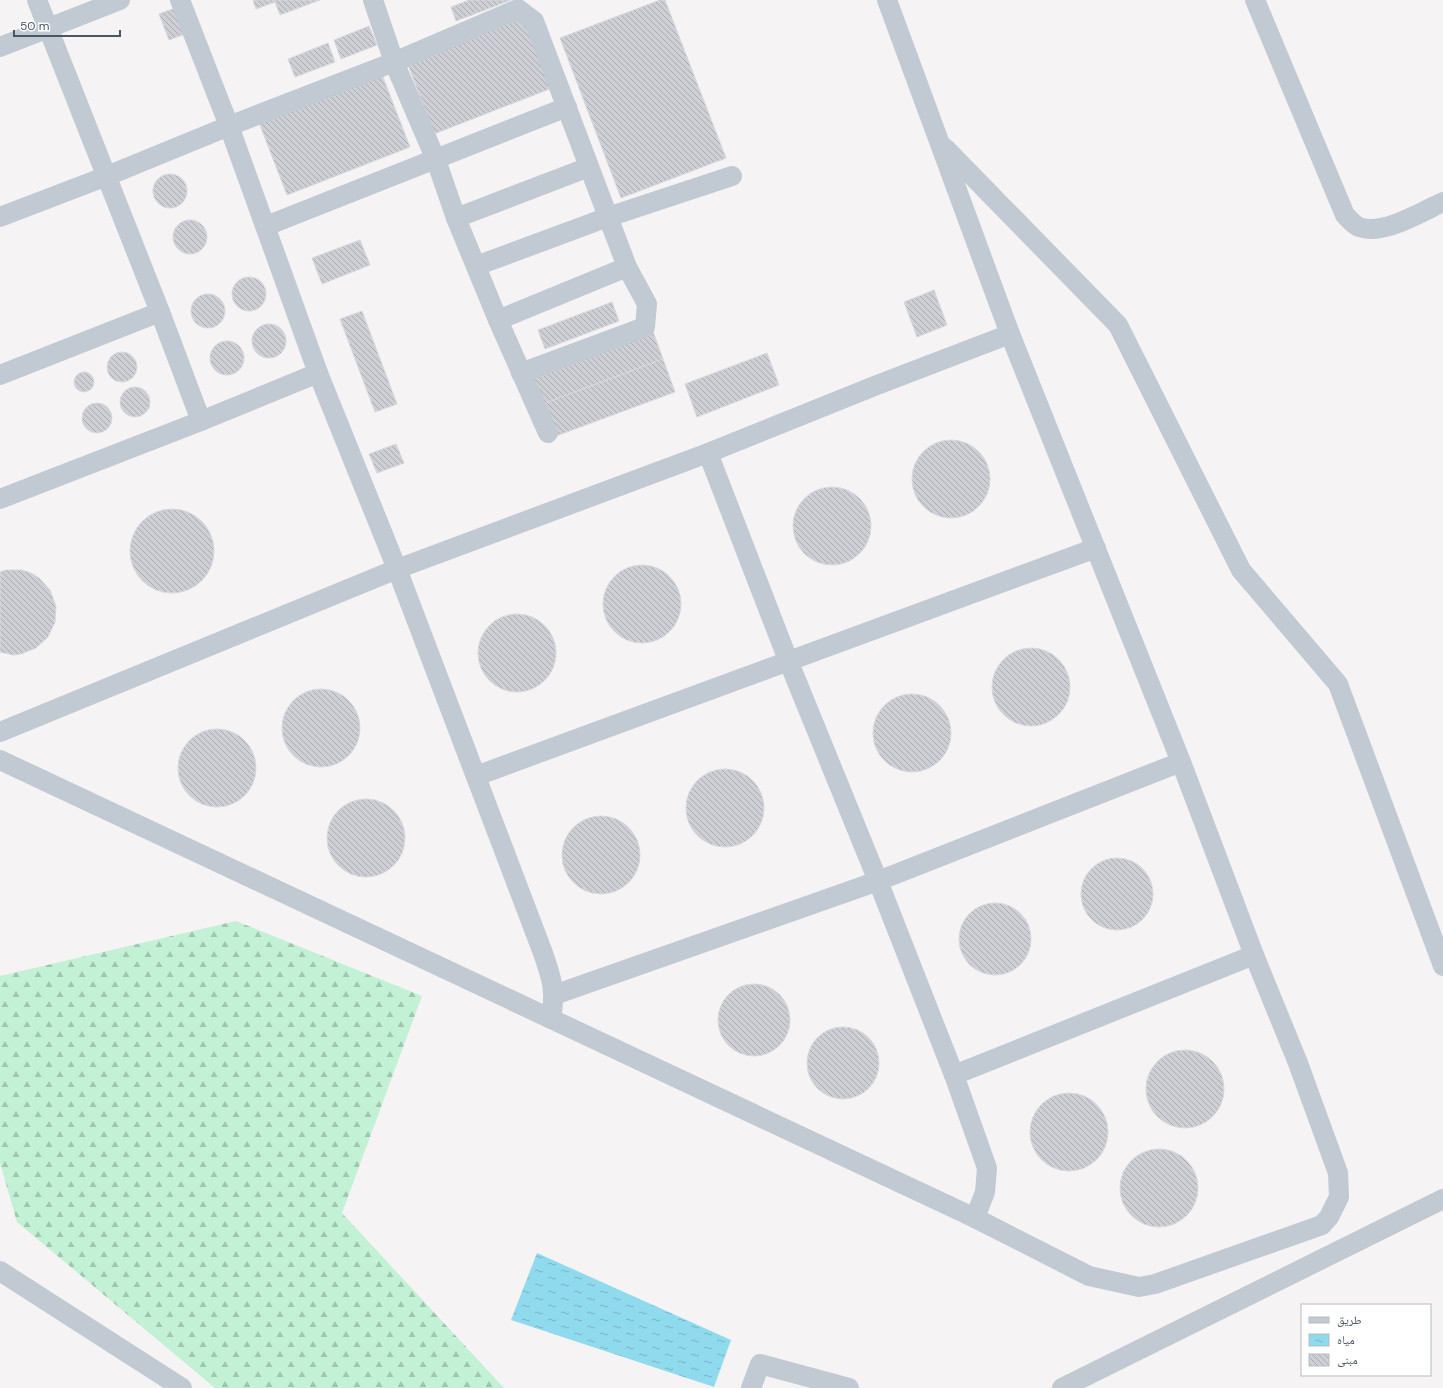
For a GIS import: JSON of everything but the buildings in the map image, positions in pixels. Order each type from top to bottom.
[{"type":"street","points":[[37,0],[160,312],[201,421]]},
{"type":"street","points":[[0,47],[120,0]]},
{"type":"street","points":[[180,0],[230,126],[318,373],[397,569],[543,953],[549,970],[554,995],[551,1019]]},
{"type":"street","points":[[373,0],[394,62],[436,160],[456,218],[498,320],[548,433]]},
{"type":"street","points":[[0,760],[975,1218],[1090,1276],[1139,1287],[1155,1284],[1322,1225],[1329,1216],[1339,1197],[1338,1173],[1298,1063],[1254,955],[1181,762],[1010,334],[887,0]]},
{"type":"street","points":[[1255,0],[1345,215],[1357,227],[1369,229],[1395,224],[1443,202]]},
{"type":"street","points":[[0,217],[394,62],[518,10],[534,21],[627,267],[647,304],[645,327],[521,373]]},
{"type":"street","points":[[266,226],[567,107]]},
{"type":"street","points":[[940,142],[1118,325],[1241,570],[1338,684],[1443,966]]},
{"type":"street","points":[[456,218],[589,167]]},
{"type":"street","points":[[476,266],[608,217],[732,176]]},
{"type":"street","points":[[498,320],[627,267]]},
{"type":"street","points":[[2,369],[160,312]]},
{"type":"street","points":[[0,732],[397,569],[708,453],[877,385],[1010,334]]},
{"type":"street","points":[[0,499],[201,421],[318,373]]},
{"type":"street","points":[[708,453],[788,660],[878,881],[954,1075],[987,1168],[985,1192],[975,1218]]},
{"type":"street","points":[[476,776],[1096,548]]},
{"type":"street","points":[[554,995],[878,881],[1181,762]]},
{"type":"street","points":[[954,1075],[1254,955]]},
{"type":"street","points":[[1062,1388],[1443,1199]]},
{"type":"street","points":[[0,1271],[182,1388]]},
{"type":"street","points":[[751,1388],[760,1364],[849,1388]]},
{"type":"green space","points":[[236,921],[422,996],[342,1213],[504,1388],[215,1388],[17,1222],[0,1163],[0,976]]},
{"type":"water","points":[[537,1253],[731,1340],[714,1387],[511,1320]]}]
